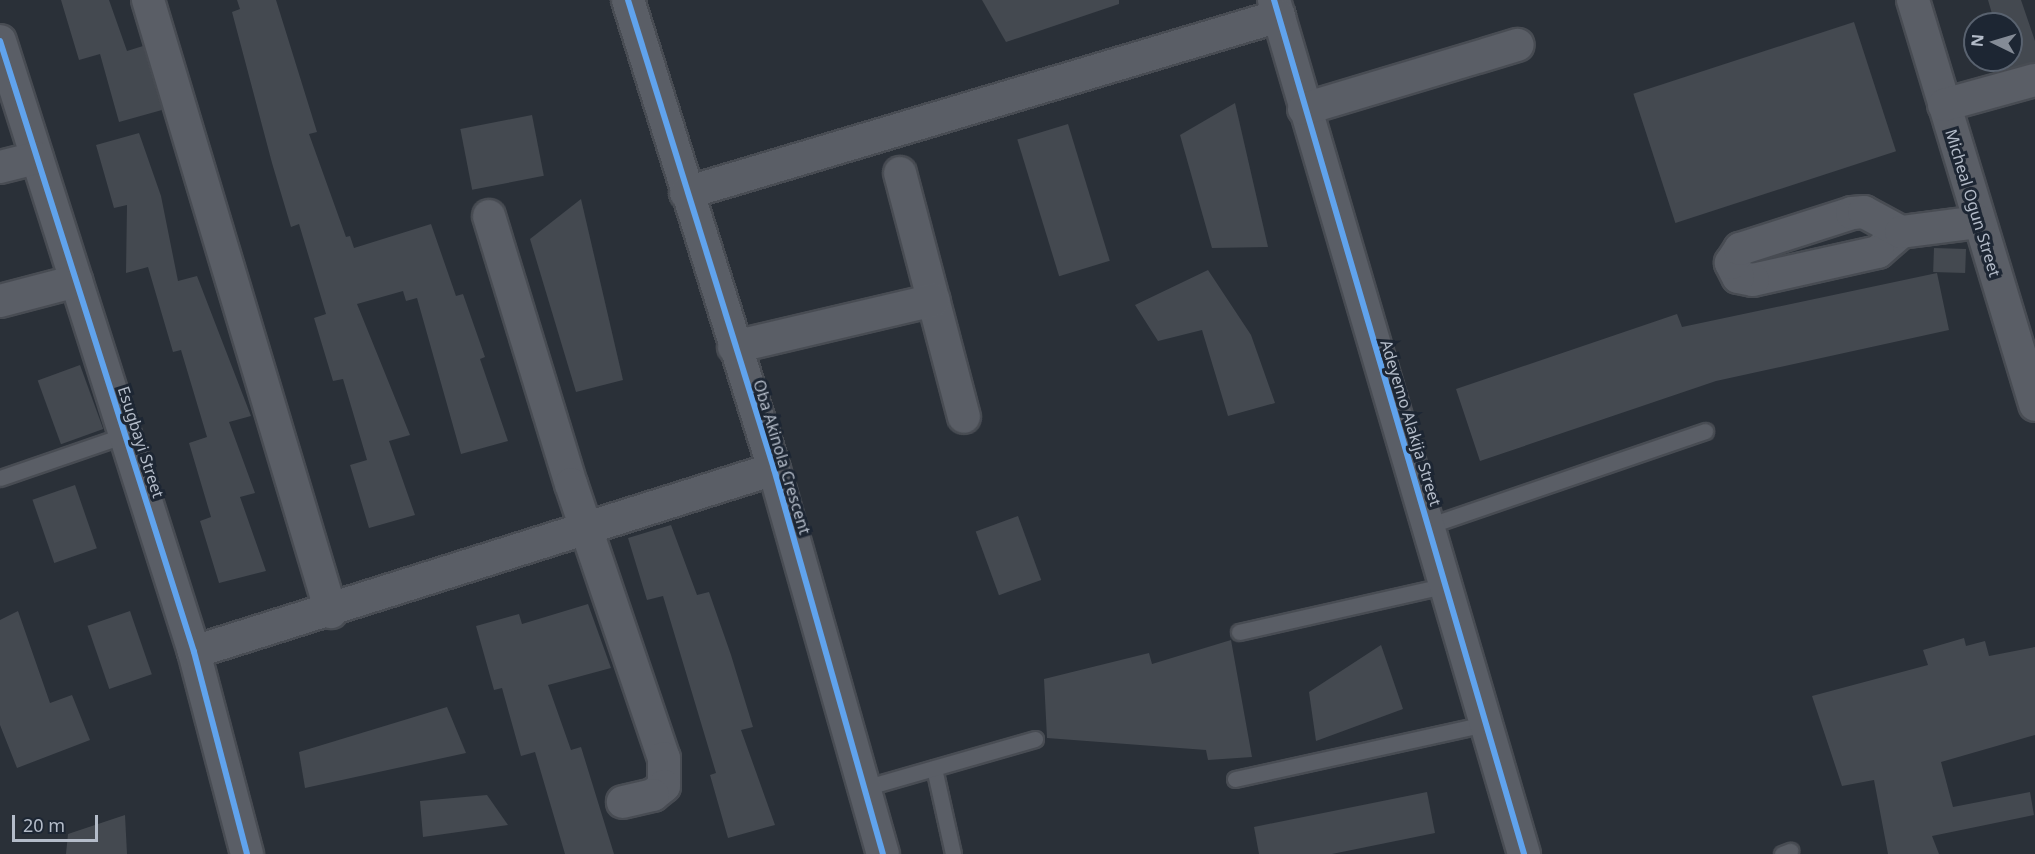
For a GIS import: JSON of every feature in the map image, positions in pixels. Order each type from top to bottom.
[{"type":"street","points":[[148,0],[331,612]]},
{"type":"street","name":"Oba Akinola Crescent","points":[[628,0],[686,193],[774,469],[883,854]]},
{"type":"street","name":"Micheal Ogun Street","points":[[1912,0],[2035,405]]},
{"type":"street","points":[[686,193],[1276,8]]},
{"type":"street","name":"Adeyemo Alakija Street","points":[[1276,8],[1304,110],[1428,526],[1443,586],[1524,854]]},
{"type":"street","name":"Esugbayi Street","points":[[0,41],[194,652],[247,854]]},
{"type":"street","points":[[1304,110],[1518,45]]},
{"type":"street","points":[[1944,105],[2035,80]]},
{"type":"street","points":[[0,167],[37,158]]},
{"type":"street","points":[[900,173],[964,417]]},
{"type":"street","points":[[489,216],[587,528],[664,758],[664,786],[653,795],[623,802]]},
{"type":"street","points":[[1901,232],[1979,222]]},
{"type":"street","points":[[0,301],[76,281]]},
{"type":"street","points":[[734,347],[934,300]]},
{"type":"street","points":[[194,652],[331,612],[774,469]]},
{"type":"lane","points":[[1428,526],[1705,431]]},
{"type":"lane","points":[[0,478],[125,435]]},
{"type":"lane","points":[[1239,632],[1443,586]]},
{"type":"lane","points":[[1235,779],[1486,724]]},
{"type":"lane","points":[[864,788],[1035,739]]},
{"type":"lane","points":[[934,768],[954,854]]},
{"type":"building","points":[[61,0],[109,0],[127,51],[143,46],[162,110],[119,122],[100,54],[79,60]]},
{"type":"building","points":[[237,0],[276,0],[317,132],[309,134],[346,237],[350,236],[354,248],[431,224],[456,296],[463,294],[485,357],[480,359],[508,441],[461,454],[417,298],[406,301],[403,291],[357,304],[410,435],[389,441],[415,515],[369,528],[350,465],[367,460],[343,379],[333,381],[314,318],[326,314],[299,224],[291,227],[272,163],[232,12],[240,9]]},
{"type":"building","points":[[982,0],[1119,0],[1119,4],[1006,42]]},
{"type":"building","points":[[1988,0],[2021,0],[2035,41],[2035,63],[2023,66],[2023,12],[1992,12]]},
{"type":"building","points":[[1854,22],[1896,151],[1675,223],[1633,94]]},
{"type":"building","points":[[1235,103],[1268,247],[1212,248],[1180,135]]},
{"type":"building","points":[[532,115],[544,176],[472,190],[460,129]]},
{"type":"building","points":[[1068,124],[1110,261],[1059,276],[1017,139]]},
{"type":"building","points":[[139,133],[161,196],[178,281],[197,276],[251,416],[229,422],[255,493],[240,497],[266,571],[219,583],[200,521],[211,517],[189,443],[207,437],[181,350],[173,352],[148,267],[126,273],[127,205],[114,208],[96,145]]},
{"type":"building","points":[[581,199],[623,380],[576,392],[530,239]]},
{"type":"building","points":[[1934,248],[1966,249],[1965,273],[1933,272]]},
{"type":"building","points":[[1208,270],[1251,335],[1275,403],[1228,416],[1202,330],[1158,341],[1135,305]]},
{"type":"building","points":[[1937,273],[1949,330],[1716,381],[1480,461],[1456,389],[1677,314],[1682,327]]},
{"type":"building","points":[[80,365],[103,429],[61,444],[38,380]]},
{"type":"building","points":[[75,485],[97,548],[54,563],[32,500]]},
{"type":"building","points":[[1018,516],[1041,580],[999,595],[976,531]]},
{"type":"building","points":[[671,525],[697,595],[709,592],[731,655],[753,727],[741,730],[775,825],[728,838],[710,775],[716,773],[663,596],[647,600],[628,538]]},
{"type":"building","points":[[588,604],[611,668],[548,685],[571,750],[581,747],[614,854],[565,854],[535,752],[521,756],[502,688],[494,690],[476,626],[519,614],[522,624]]},
{"type":"building","points":[[18,611],[50,703],[72,695],[90,740],[17,768],[0,725],[0,620]]},
{"type":"building","points":[[130,611],[152,674],[109,689],[87,626]]},
{"type":"building","points":[[1964,638],[1966,646],[1985,641],[1989,656],[2035,647],[2035,735],[1941,762],[1953,807],[2030,792],[2034,815],[1932,836],[1939,854],[1888,854],[1874,780],[1842,786],[1812,696],[1928,665],[1923,650]]},
{"type":"building","points":[[1231,640],[1252,757],[1208,760],[1206,750],[1047,738],[1044,679],[1149,653],[1152,664]]},
{"type":"building","points":[[1381,645],[1403,709],[1316,741],[1309,692]]},
{"type":"building","points":[[447,707],[466,753],[305,788],[299,752]]},
{"type":"building","points":[[1427,792],[1435,833],[1332,854],[1259,854],[1254,827]]},
{"type":"building","points":[[487,795],[508,825],[423,837],[420,801]]},
{"type":"building","points":[[125,815],[127,854],[66,854],[68,834]]},
{"type":"cycle path","points":[[628,0],[774,469],[883,854]]},
{"type":"cycle path","points":[[1274,0],[1524,854]]},
{"type":"cycle path","points":[[0,41],[194,652],[247,854]]}]
